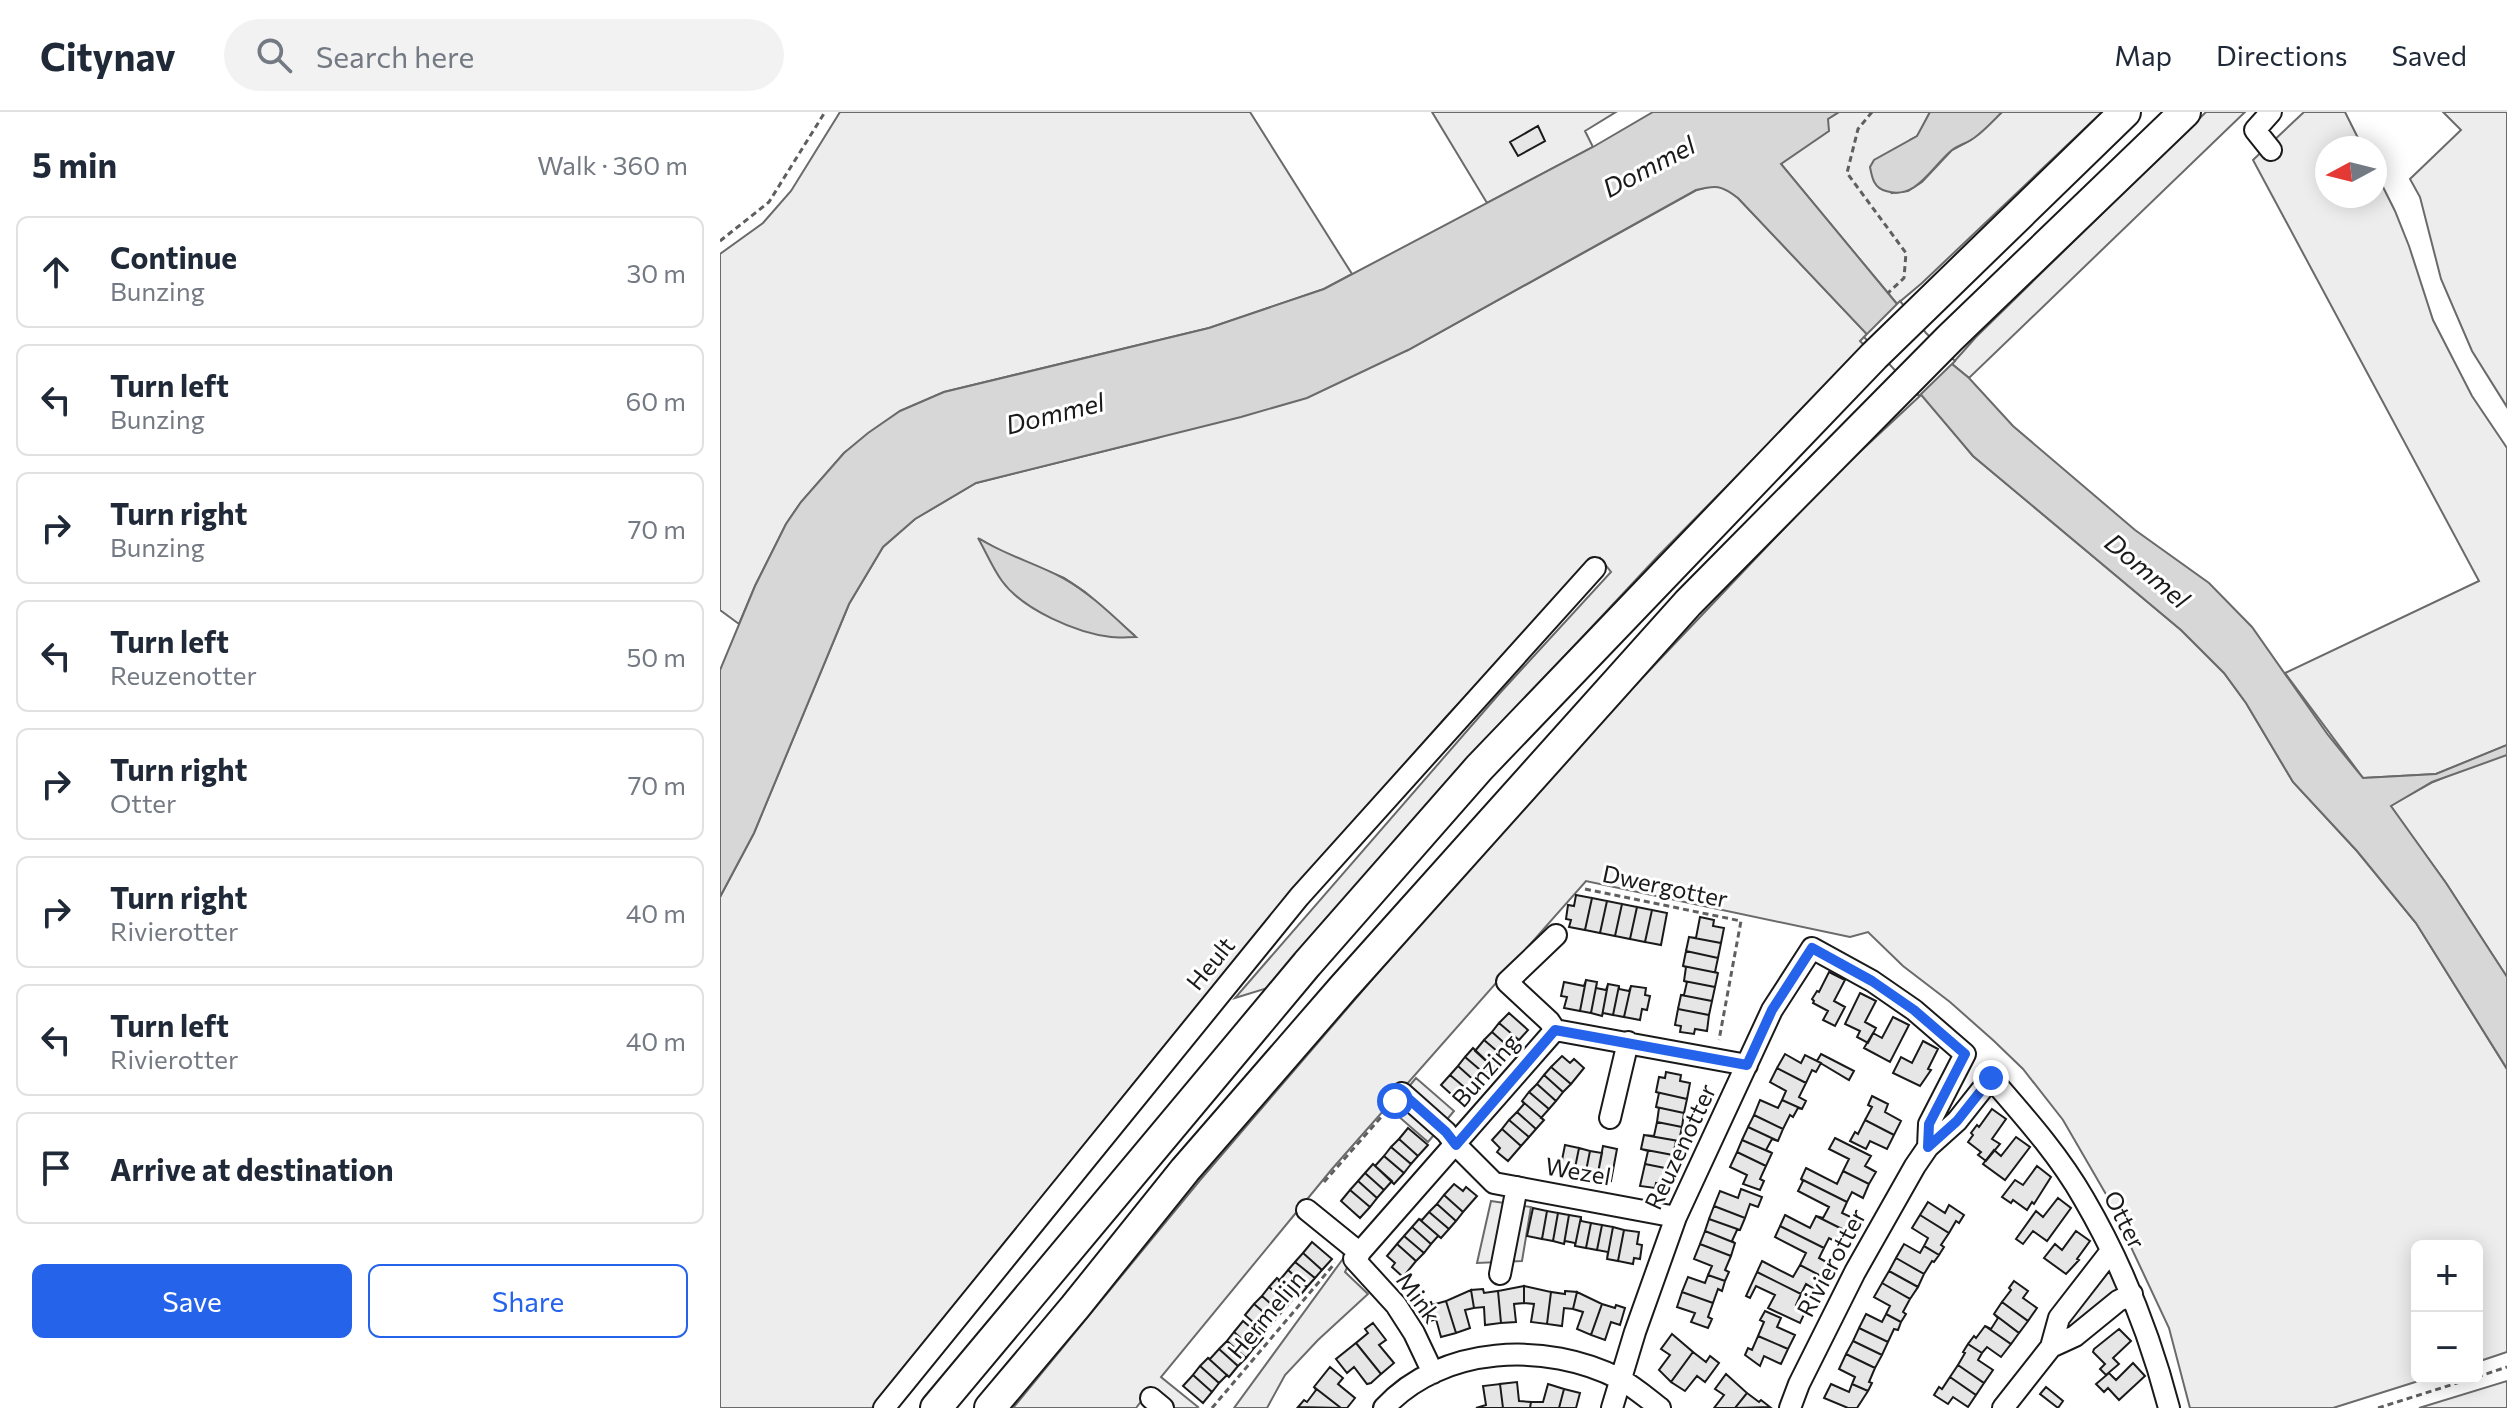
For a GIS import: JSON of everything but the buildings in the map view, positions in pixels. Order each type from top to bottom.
[{"type":"highway","points":[[936,1408],[1307,964],[1479,768],[1874,356],[2125,112]]},
{"type":"highway","points":[[990,1408],[1185,1170],[1353,976],[1688,603],[1950,338],[2185,112]]},
{"type":"street","points":[[2271,112],[2255,130],[2271,150]]},
{"type":"street","name":"Heult","points":[[884,1408],[1299,897],[1595,568]]},
{"type":"street","name":"Bunzing","points":[[1556,935],[1507,982],[1555,1030],[1747,1065]]},
{"type":"street","name":"Reuzenotter","points":[[1612,1408],[1676,1217],[1772,1010],[1812,948],[1914,1010],[1965,1054]]},
{"type":"street","name":"Bunzing","points":[[1355,1253],[1456,1145],[1555,1030]]},
{"type":"street","points":[[1610,1118],[1628,1042]]},
{"type":"street","name":"Rivierotter","points":[[1928,1147],[1929,1124],[1965,1054]]},
{"type":"street","name":"Rivierotter","points":[[1790,1408],[1855,1272],[1915,1166],[1928,1147],[1957,1121],[1991,1078]]},
{"type":"street","name":"Otter","points":[[1991,1078],[2048,1145],[2084,1197],[2132,1294],[2158,1366],[2169,1408]]},
{"type":"street","name":"Bunzing","points":[[1402,1093],[1446,1132],[1456,1145]]},
{"type":"street","name":"Wezel","points":[[1456,1145],[1494,1183],[1676,1217]]},
{"type":"street","name":"Wezel","points":[[1500,1274],[1517,1187]]},
{"type":"street","name":"Mink","points":[[1307,1210],[1355,1253],[1396,1305],[1414,1333],[1433,1373]]},
{"type":"street","points":[[2003,1408],[2051,1347],[2059,1318],[2111,1251]]},
{"type":"street","points":[[2051,1347],[2075,1336],[2118,1301],[2132,1294]]},
{"type":"street","points":[[1384,1408],[1416,1381],[1433,1373],[1495,1355],[1531,1354],[1595,1368],[1622,1380],[1660,1408]]},
{"type":"path","points":[[720,241],[769,202],[825,112]]},
{"type":"path","points":[[1872,112],[1858,129],[1847,173],[1906,253],[1904,278],[1888,293]]},
{"type":"path","name":"Dwergotter","points":[[1585,889],[1741,921],[1715,1059]]},
{"type":"path","points":[[1324,1182],[1402,1093]]},
{"type":"path","name":"Hermelijn","points":[[1212,1408],[1355,1253]]},
{"type":"path","points":[[2483,1374],[2507,1367]]},
{"type":"path","points":[[2378,1408],[2453,1384]]},
{"type":"shaded area","points":[[840,112],[1250,112],[1352,274],[1324,289],[1209,328],[944,392],[900,411],[844,453],[801,502],[786,524],[739,624],[720,610],[720,254],[763,223],[791,191]]},
{"type":"shaded area","points":[[1432,112],[1616,112],[1585,131],[1593,147],[1487,203]]},
{"type":"shaded area","points":[[1839,112],[1930,112],[1918,136],[1910,140],[1892,193],[1908,191],[1922,182],[1952,150],[1971,140],[2002,112],[2102,112],[1897,304],[1780,163],[1828,131],[1828,119]]},
{"type":"shaded area","points":[[2206,112],[2245,112],[1969,378],[1952,364],[1976,337]]},
{"type":"shaded area","points":[[2304,112],[2345,112],[2357,136],[2315,136],[2315,208],[2387,208],[2387,195],[2409,246],[2433,320],[2472,396],[2507,448],[2507,745],[2436,774],[2363,778],[2285,673],[2479,581],[2253,160]]},
{"type":"shaded area","points":[[2443,112],[2507,112],[2507,407],[2472,351],[2441,279],[2420,197],[2410,179],[2461,130]]},
{"type":"shaded area","points":[[1715,185],[1738,198],[1867,334],[1860,341],[1865,346],[1659,555],[1532,691],[1271,987],[1235,998],[1499,694],[1611,572],[1600,558],[1445,718],[1334,844],[1156,1056],[872,1408],[720,1408],[720,897],[754,833],[849,604],[883,547],[915,519],[976,483],[1157,438],[1408,350],[1697,190]],"holes":[[[980,539],[1010,556],[1064,578],[1085,592],[1135,636]]]},
{"type":"shaded area","points":[[1922,394],[1973,456],[2181,630],[2224,673],[2246,703],[2293,782],[2357,851],[2416,923],[2507,1069],[2507,1352],[2483,1360],[2483,1240],[2411,1240],[2411,1383],[2333,1408],[2190,1408],[2169,1328],[2107,1196],[2063,1120],[2023,1069],[1950,1002],[1903,966],[1868,932],[1850,937],[1586,881],[1332,1169],[1161,1377],[1198,1407],[1154,1408],[1143,1399],[1136,1408],[1013,1408],[1201,1179],[1406,940],[1626,695],[1833,477]]},
{"type":"shaded area","points":[[2507,750],[2507,977],[2446,883],[2390,806],[2433,782]]},
{"type":"shaded area","points":[[1416,1078],[1454,1111],[1428,1142],[1390,1109]]},
{"type":"shaded area","points":[[1491,1201],[1531,1207],[1522,1261],[1477,1263]]},
{"type":"shaded area","points":[[1345,1256],[1350,1262],[1345,1272],[1368,1294],[1285,1375],[1267,1408],[1234,1408]]},
{"type":"shaded area","points":[[2110,1268],[2121,1292],[2068,1335],[2060,1328]]},
{"type":"shaded area","points":[[2507,1381],[2507,1408],[2419,1408]]},
{"type":"water","name":"Dommel","points":[[1653,112],[1839,112],[1828,119],[1829,131],[1781,164],[1897,304],[2013,426],[2135,530],[2209,583],[2252,627],[2328,735],[2363,778],[2436,774],[2507,745],[2507,755],[2432,782],[2391,806],[2507,977],[2507,1069],[2416,923],[2357,851],[2293,782],[2246,703],[2224,673],[2181,630],[1973,456],[1895,364],[1738,198],[1718,187],[1696,190],[1408,350],[1307,398],[976,483],[915,519],[883,547],[849,604],[754,833],[720,897],[720,670],[755,586],[786,524],[844,453],[900,411],[944,392],[1209,328],[1324,289]]},
{"type":"water","points":[[1930,112],[2002,112],[1978,135],[1952,150],[1915,187],[1897,193],[1879,188],[1870,167],[1874,160],[1917,136]]},
{"type":"water","points":[[978,538],[1073,584],[1136,637],[1097,635],[1037,610],[1011,592]]},
{"type":"pier","points":[[1900,301],[1926,333],[1955,361],[1919,396],[1864,337]]},
{"type":"route","points":[[1395,1101],[1402,1093],[1446,1132],[1456,1145],[1555,1030],[1747,1065],[1772,1010],[1812,948],[1872,981],[1914,1010],[1965,1054],[1929,1124],[1928,1147],[1957,1121],[1991,1078]]}]
